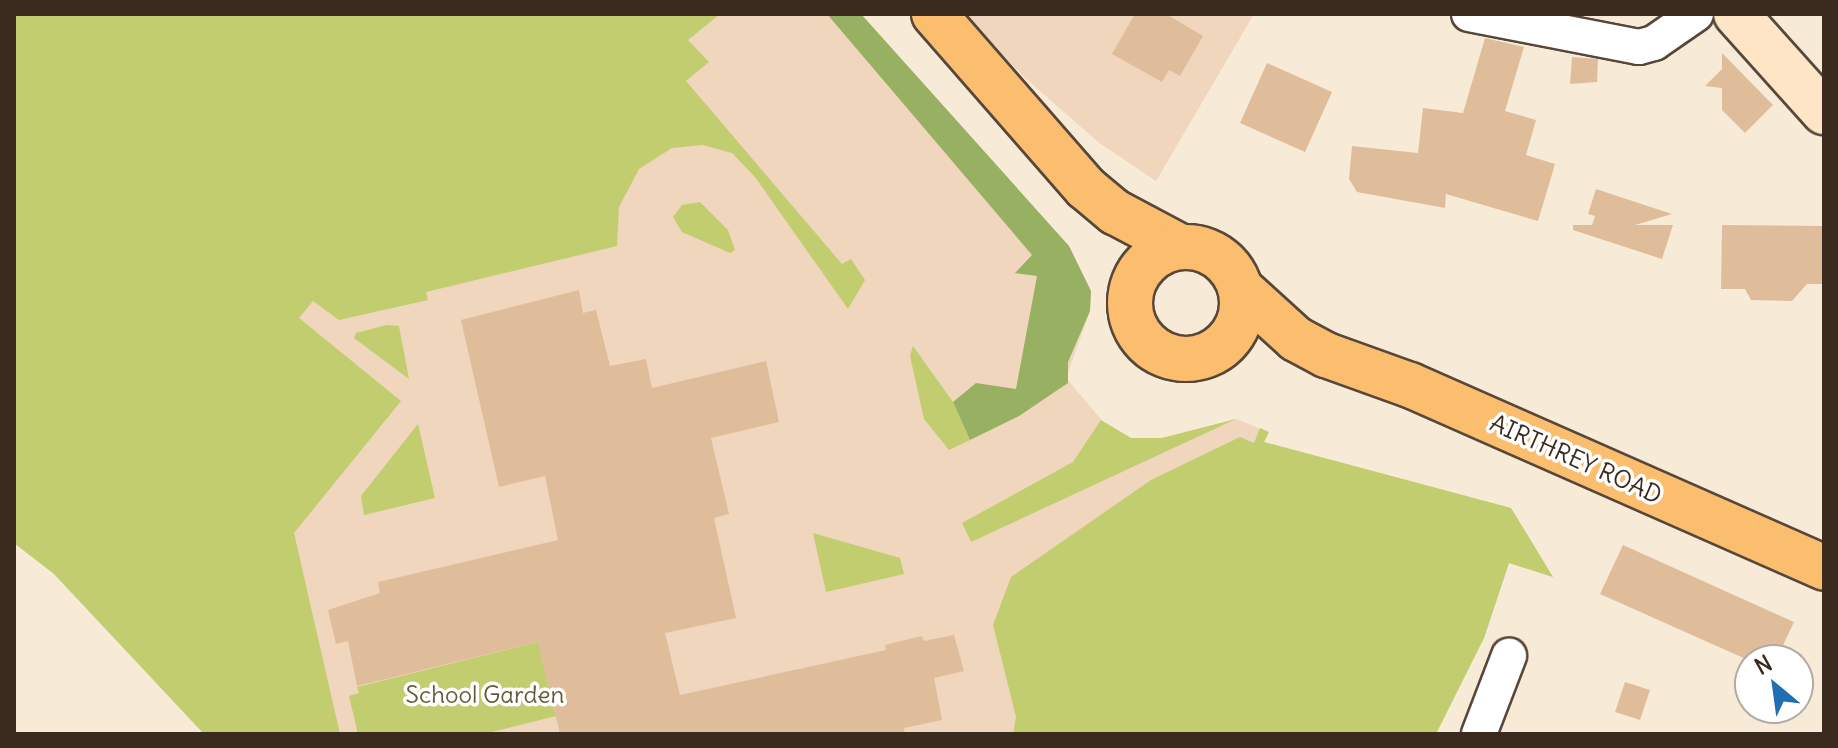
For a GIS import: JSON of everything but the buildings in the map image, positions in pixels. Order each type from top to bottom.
[{"type":"main road","points":[[934,14],[1086,188],[1115,212],[1181,247]]},
{"type":"main road","points":[[1736,14],[1824,112]]},
{"type":"main road","points":[[1086,188],[1133,283],[1132,321],[1151,347],[1184,359],[1219,349],[1326,355]]},
{"type":"main road","points":[[1133,283],[1152,258],[1181,247],[1197,247],[1225,262],[1241,289],[1296,339],[1326,355]]},
{"type":"main road","points":[[1219,349],[1239,322],[1241,289]]},
{"type":"main road","name":"AIRTHREY ROAD","points":[[1326,355],[1410,385],[1824,568]]},
{"type":"street","points":[[1469,14],[1639,47],[1696,14]]},
{"type":"street","points":[[1479,734],[1509,656]]},
{"type":"shaded area","points":[[14,14],[861,14],[1069,246],[1091,291],[1090,311],[1066,378],[1105,424],[1131,438],[1162,438],[1236,419],[1269,432],[1264,442],[1511,508],[1553,577],[1509,563],[1484,638],[1436,734],[204,734],[54,574],[14,543]]},
{"type":"shaded area","points":[[965,14],[1254,14],[1156,181],[1098,142],[1023,76]]},
{"type":"green space","points":[[14,14],[720,14],[688,40],[709,62],[686,81],[842,264],[851,259],[865,280],[848,309],[755,177],[732,153],[703,145],[672,148],[639,169],[619,207],[617,246],[426,292],[428,300],[339,320],[313,301],[299,318],[401,401],[294,533],[340,734],[204,734],[54,574],[14,543]]},
{"type":"green space","points":[[827,14],[861,14],[1069,246],[1091,291],[1090,311],[1068,362],[1068,383],[1019,416],[970,440],[953,402],[976,383],[1016,389],[1037,276],[1015,273],[1032,255]]},
{"type":"green space","points":[[700,202],[728,230],[735,250],[730,253],[682,232],[673,217],[682,205]]},
{"type":"green space","points":[[387,325],[399,326],[409,379],[354,338],[356,333]]},
{"type":"green space","points":[[913,346],[953,402],[970,440],[949,450],[924,419],[910,356]]},
{"type":"green space","points":[[1236,419],[971,542],[962,523],[1073,462],[1101,420],[1131,438],[1162,438]]},
{"type":"green space","points":[[418,424],[435,498],[364,515],[361,496]]},
{"type":"green space","points":[[1260,428],[1269,432],[1264,442],[1511,508],[1553,577],[1509,563],[1484,638],[1436,734],[1013,734],[1016,717],[993,625],[1011,577],[1151,480],[1240,437],[1254,443]]},
{"type":"green space","points":[[813,533],[900,558],[904,574],[826,592]]},
{"type":"green space","name":"School Garden","points":[[538,642],[556,716],[484,734],[358,734],[349,696],[359,693],[357,687]]}]
